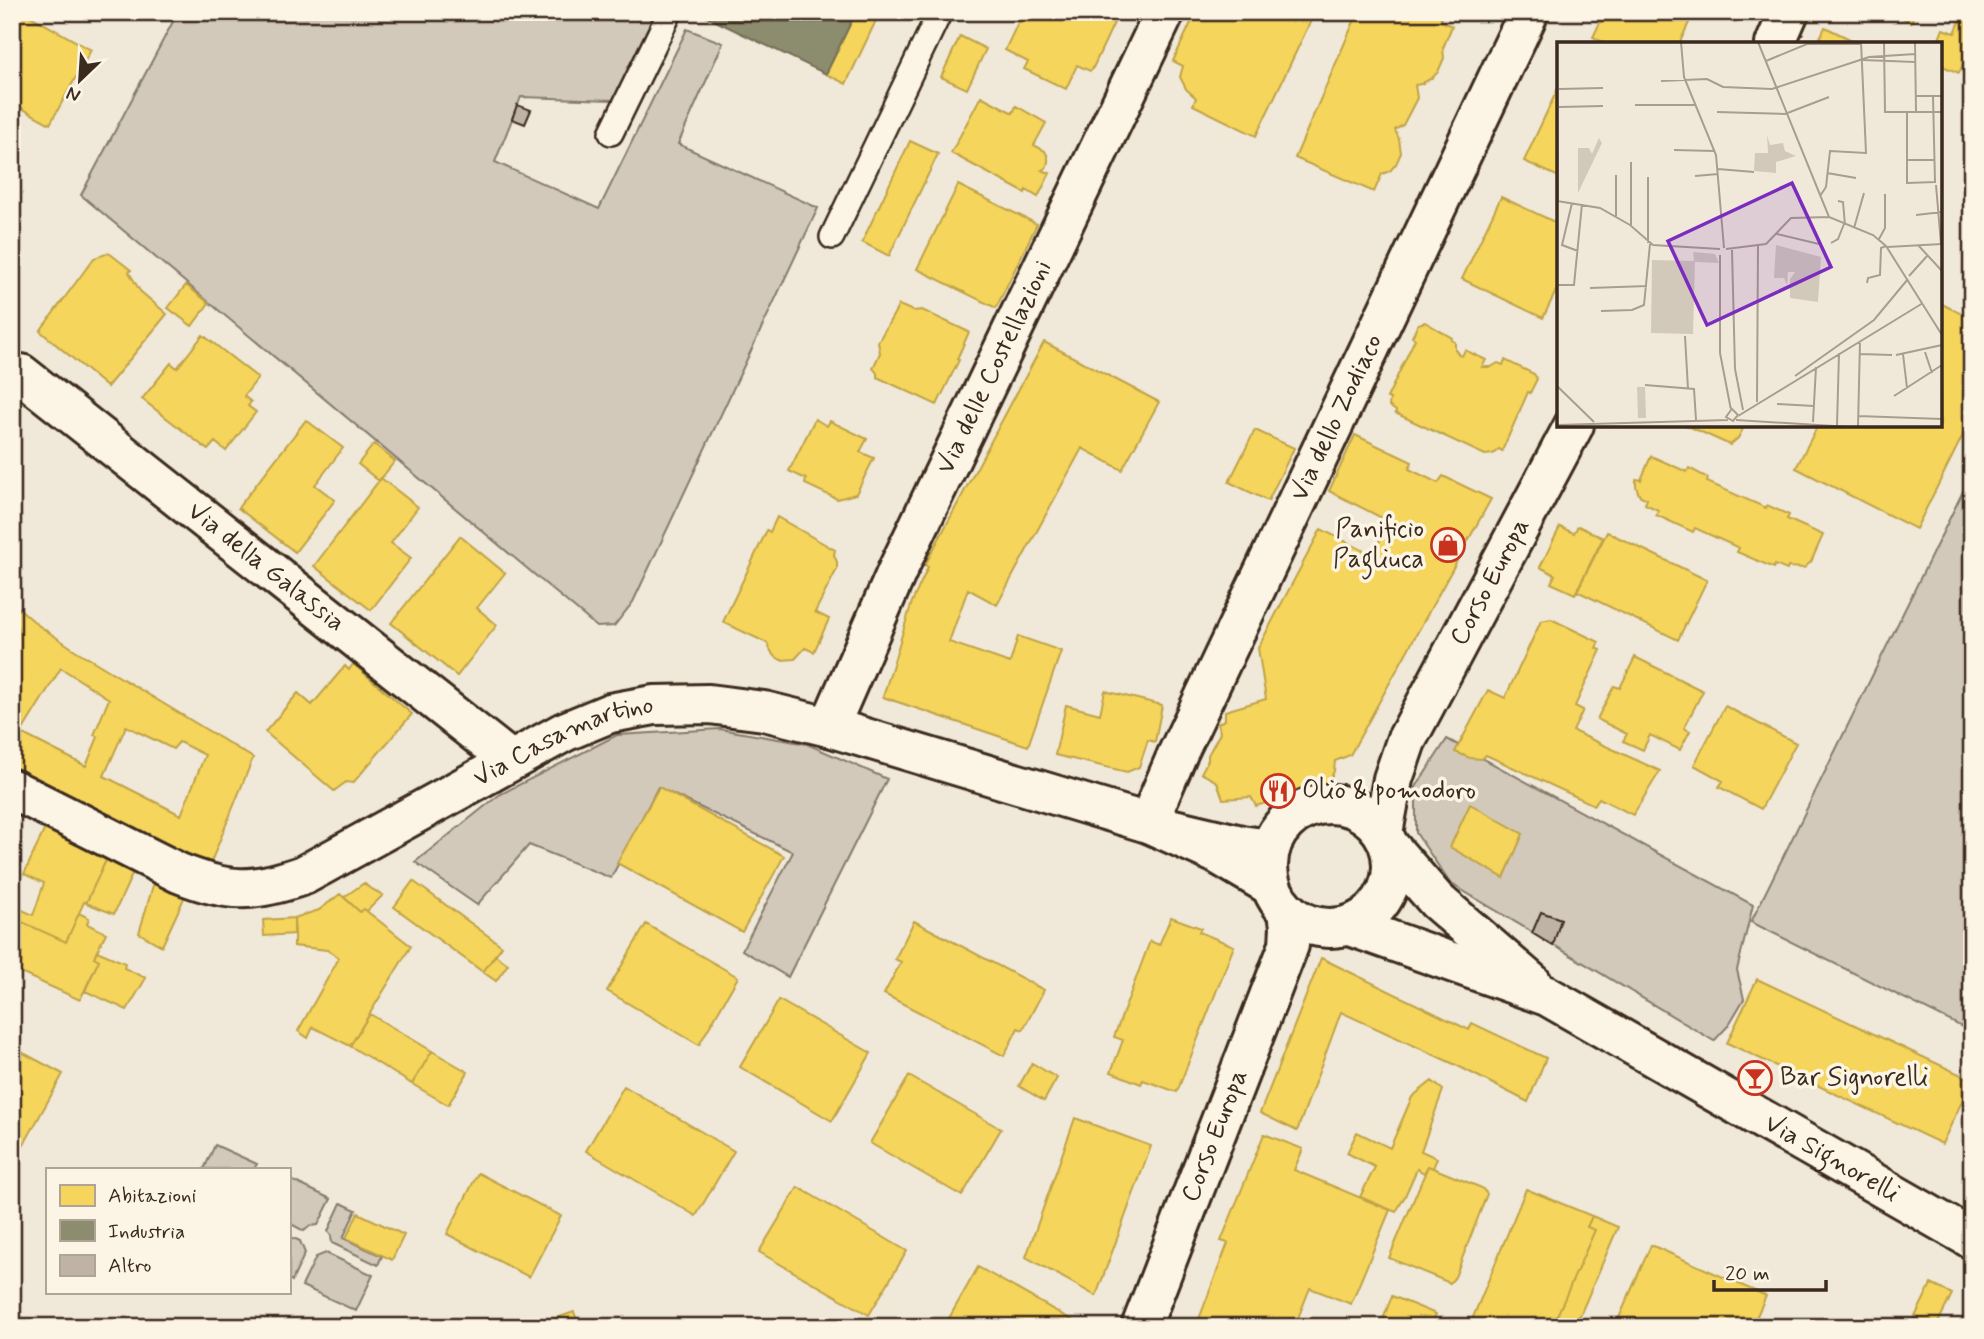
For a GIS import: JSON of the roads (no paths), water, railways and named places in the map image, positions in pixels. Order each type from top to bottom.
[{"type":"street","name":"Via delle Costellazioni","points":[[829,727],[898,569],[1165,12]]},
{"type":"street","name":"Via dello Zodiaco","points":[[1148,823],[1177,755],[1529,12]]},
{"type":"street","points":[[1776,42],[1789,12]]},
{"type":"street","name":"Via della Galassia","points":[[20,374],[510,760]]},
{"type":"street","name":"Corso Europa","points":[[1387,840],[1393,779],[1406,741],[1573,427]]},
{"type":"street","name":"Via Casamartino","points":[[12,789],[178,873],[223,888],[253,888],[278,884],[304,874],[510,760],[564,732],[610,713],[654,705],[709,704],[750,709],[829,727],[1148,823],[1217,854],[1298,907]]},
{"type":"street","name":"Corso Europa","points":[[1343,805],[1377,776],[1406,741]]},
{"type":"street","points":[[1324,803],[1343,805],[1366,814],[1387,840],[1393,871],[1387,895],[1371,914],[1298,907],[1278,832],[1290,818],[1306,808],[1324,803]]},
{"type":"street","name":"Via Signorelli","points":[[1387,840],[1437,901],[1547,996]]},
{"type":"street","name":"Corso Europa","points":[[1141,1327],[1298,907]]},
{"type":"street","name":"Via Signorelli","points":[[1298,907],[1547,996],[1972,1239]]},
{"type":"lane","points":[[611,133],[670,12]]},
{"type":"lane","points":[[832,237],[940,12]]},
{"type":"place","name":"Panificio Pagliuca","points":[[1448,545]]},
{"type":"place","name":"Olio & pomodoro","points":[[1278,791]]},
{"type":"place","name":"Bar Signorelli","points":[[1755,1078]]}]
